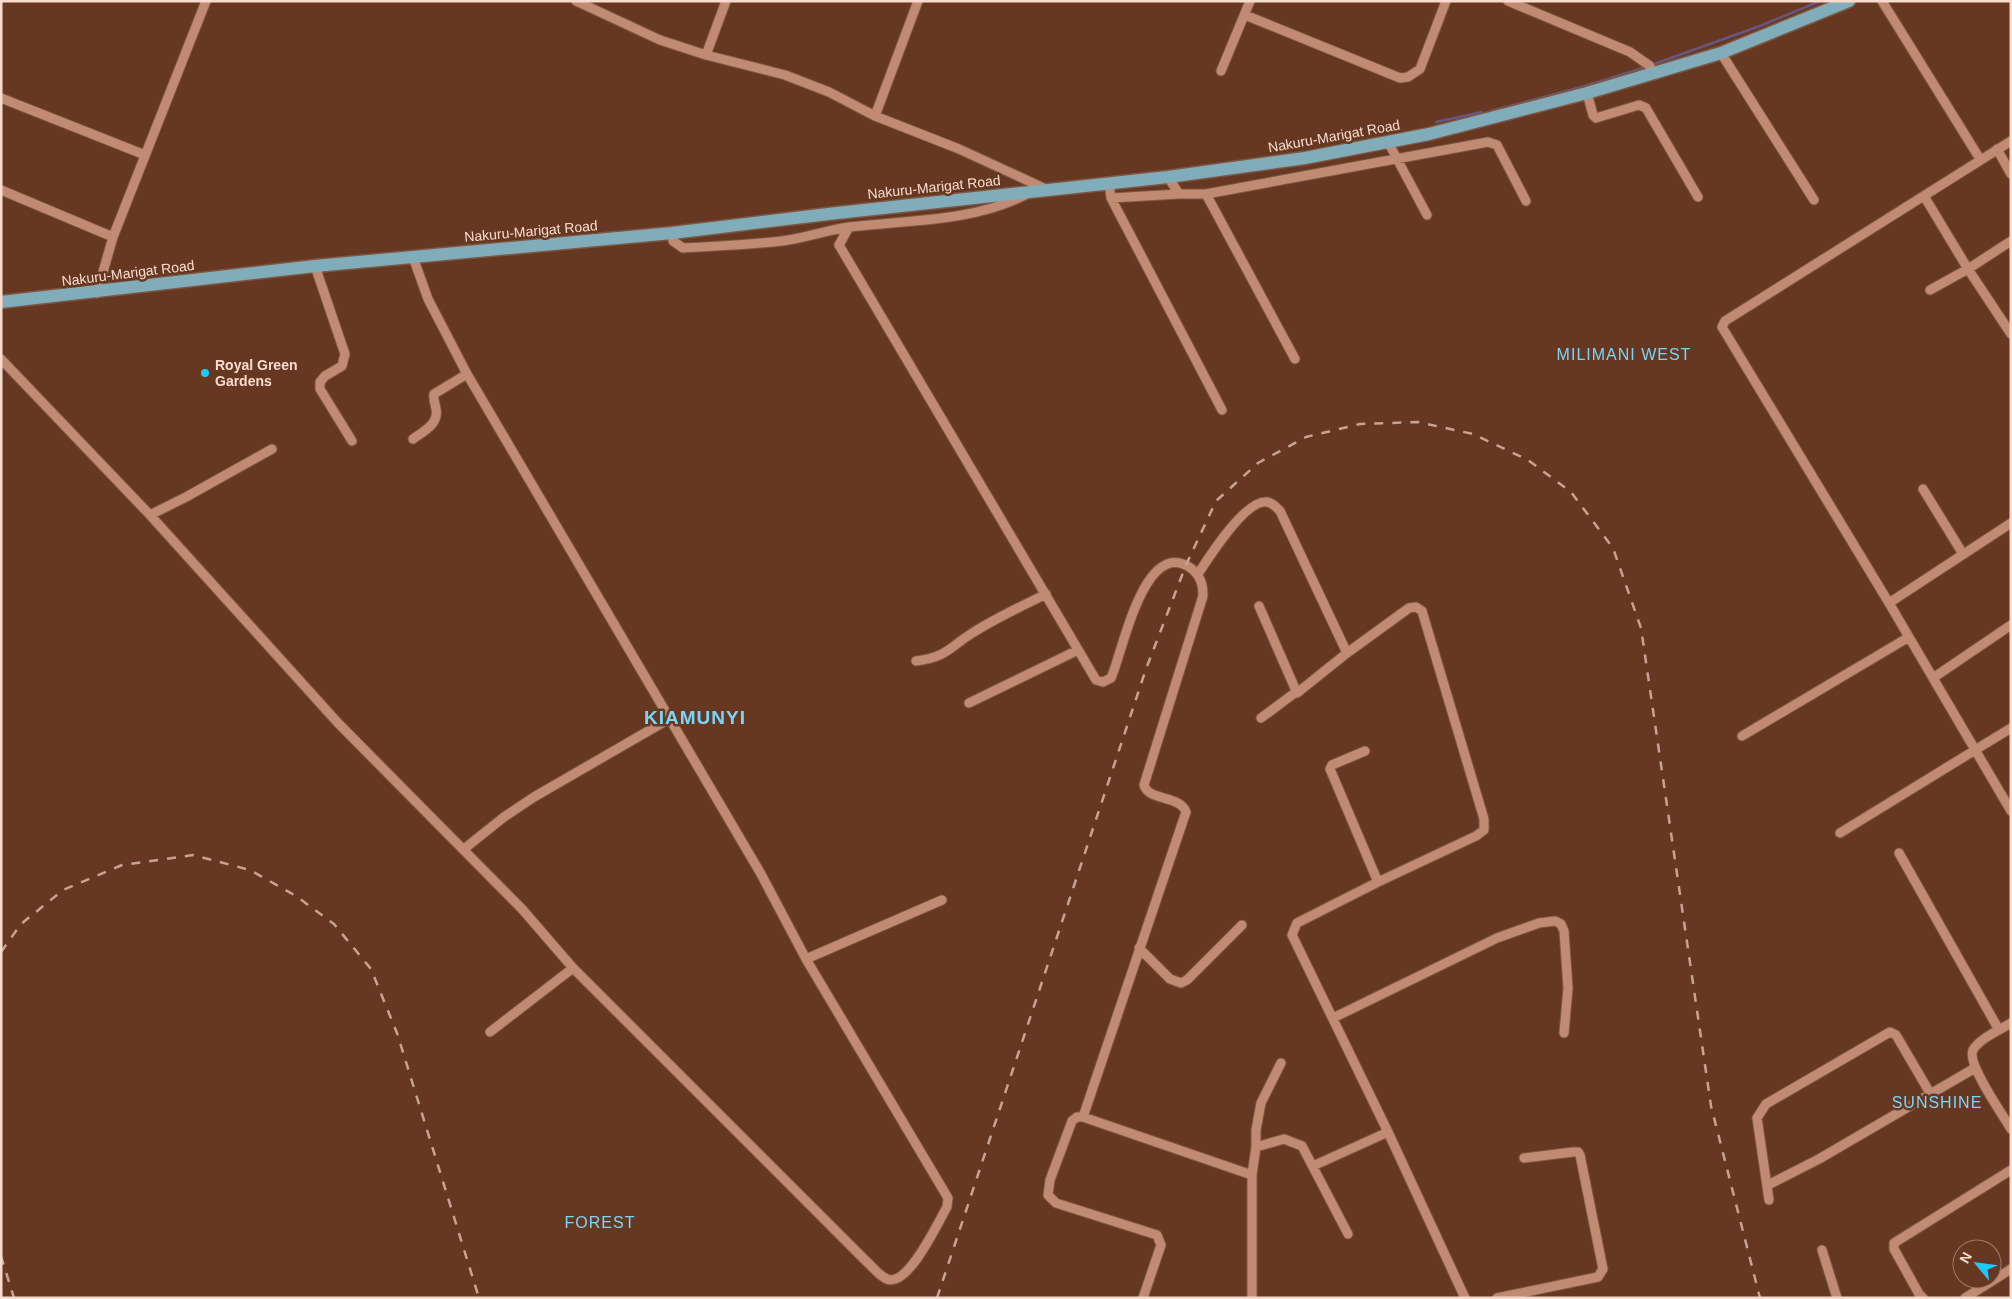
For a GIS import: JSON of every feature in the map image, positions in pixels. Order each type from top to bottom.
[{"type":"main road","name":"Nakuru-Marigat Road","points":[[1,302],[315,266],[672,233],[1109,184],[1305,158],[1501,117],[1587,94],[1721,53],[1849,1]]},
{"type":"street","points":[[97,292],[113,237],[206,1]]},
{"type":"street","points":[[576,1],[660,40],[706,55],[785,75],[829,92],[875,116],[959,149],[1048,190]]},
{"type":"street","points":[[706,55],[726,1]]},
{"type":"street","points":[[875,116],[918,1]]},
{"type":"street","points":[[1221,71],[1250,1]]},
{"type":"street","points":[[1245,14],[1400,78],[1408,77],[1420,69],[1446,1]]},
{"type":"street","points":[[1508,1],[1630,52],[1650,66],[1652,74]]},
{"type":"street","points":[[1882,1],[1980,160]]},
{"type":"street","points":[[1721,53],[1814,200]]},
{"type":"street","points":[[1587,94],[1593,115],[1596,118],[1639,105],[1646,108],[1698,197]]},
{"type":"street","points":[[1,98],[145,155]]},
{"type":"street","points":[[2011,141],[1725,321],[1722,327],[1889,603],[2011,811]]},
{"type":"street","points":[[1388,142],[1427,215]]},
{"type":"street","points":[[1112,198],[1206,194],[1493,143],[1497,145],[1526,201]]},
{"type":"street","points":[[1997,149],[2011,174]]},
{"type":"street","points":[[1168,177],[1179,194]]},
{"type":"street","points":[[1109,184],[1112,198],[1222,410]]},
{"type":"street","points":[[1,190],[113,237]]},
{"type":"street","points":[[672,233],[673,241],[683,248],[782,241],[849,228],[891,224],[986,210],[1010,203],[1032,192]]},
{"type":"street","points":[[1206,194],[1295,359]]},
{"type":"street","points":[[1924,196],[2011,334]]},
{"type":"street","points":[[840,245],[849,228]]},
{"type":"street","points":[[831,232],[1096,680],[1103,682],[1111,678],[1142,590],[1156,570],[1168,564],[1179,563],[1186,565],[1198,574],[1203,584],[1203,596],[1144,785],[1147,791],[1181,804],[1186,812],[1083,1118]]},
{"type":"street","points":[[1930,290],[2011,241]]},
{"type":"street","points":[[1,359],[150,515],[338,724],[522,909],[573,968],[866,1261],[886,1278],[895,1280],[906,1273],[916,1262],[947,1207],[948,1198],[806,959],[761,874],[467,374],[428,299],[413,257]]},
{"type":"street","points":[[315,266],[345,354],[342,366],[325,376],[320,382],[320,389],[352,441]]},
{"type":"street","points":[[413,439],[436,420],[438,415],[433,400],[434,394],[467,374]]},
{"type":"street","points":[[150,515],[272,449]]},
{"type":"street","points":[[1923,489],[1963,554]]},
{"type":"street","points":[[1198,574],[1244,514],[1262,502],[1270,503],[1280,511],[1347,653]]},
{"type":"street","points":[[1889,603],[2011,523]]},
{"type":"street","points":[[916,661],[934,659],[945,654],[973,632],[1046,594]]},
{"type":"street","points":[[1259,606],[1296,692]]},
{"type":"street","points":[[1261,718],[1296,692],[1300,693],[1347,653],[1409,608],[1421,610],[1485,825],[1484,830],[1476,836],[1378,882],[1298,923],[1294,928],[1292,936],[1388,1132],[1465,1298]]},
{"type":"street","points":[[1933,678],[2011,625]]},
{"type":"street","points":[[1742,736],[1909,637]]},
{"type":"street","points":[[968,703],[1078,650]]},
{"type":"street","points":[[464,849],[504,817],[534,797],[669,719]]},
{"type":"street","points":[[1840,833],[2011,728]]},
{"type":"street","points":[[1365,751],[1332,765],[1330,769],[1378,882]]},
{"type":"street","points":[[1899,853],[1999,1030]]},
{"type":"street","points":[[806,959],[942,900]]},
{"type":"street","points":[[1333,1018],[1497,938],[1539,923],[1555,921],[1561,924],[1564,930],[1568,988],[1564,1033]]},
{"type":"street","points":[[1139,948],[1170,979],[1181,983],[1187,980],[1242,925]]},
{"type":"street","points":[[490,1032],[573,968]]},
{"type":"street","points":[[2011,1023],[1974,1049],[1972,1055],[1975,1068],[2011,1129]]},
{"type":"street","points":[[1770,1200],[1757,1118],[1766,1104],[1890,1032],[1896,1035],[1930,1092]]},
{"type":"street","points":[[1252,1298],[1252,1175],[1256,1147],[1256,1130],[1261,1103],[1281,1063]]},
{"type":"street","points":[[1768,1185],[1819,1159],[1930,1092],[1975,1068]]},
{"type":"street","points":[[1143,1298],[1161,1245],[1157,1235],[1056,1203],[1048,1196],[1050,1180],[1072,1121],[1077,1117],[1083,1118],[1252,1175]]},
{"type":"street","points":[[1313,1166],[1388,1132]]},
{"type":"street","points":[[1256,1147],[1284,1139],[1294,1141],[1302,1146],[1348,1234]]},
{"type":"street","points":[[1496,1298],[1598,1277],[1603,1269],[1578,1152],[1524,1158]]},
{"type":"street","points":[[1924,1298],[1919,1294],[1894,1249],[1894,1243],[2011,1170]]},
{"type":"street","points":[[1822,1250],[1837,1298]]},
{"type":"street","points":[[1965,1298],[2011,1269]]},
{"type":"waterway","points":[[1654,64],[1760,26],[1820,1]]},
{"type":"waterway","points":[[1491,111],[1585,86],[1646,67]]},
{"type":"waterway","points":[[1436,122],[1482,112]]},
{"type":"railway","points":[[937,1298],[1146,669],[1186,565],[1216,501],[1258,463],[1306,437],[1360,424],[1418,422],[1473,434],[1528,460],[1571,492],[1613,548],[1641,628],[1711,1106],[1760,1298]]},
{"type":"railway","points":[[1,952],[21,924],[63,890],[122,865],[193,855],[250,870],[296,896],[334,924],[371,969],[397,1033],[479,1298]]},
{"type":"railway","points":[[1,1256],[14,1298]]},
{"type":"place","name":"Royal Green Gardens","points":[[205,373]]},
{"type":"district","name":"MILIMANI WEST","points":[[1624,354]]},
{"type":"district","name":"KIAMUNYI","points":[[695,717]]},
{"type":"district","name":"SUNSHINE","points":[[1937,1102]]},
{"type":"district","name":"FOREST","points":[[600,1222]]}]
